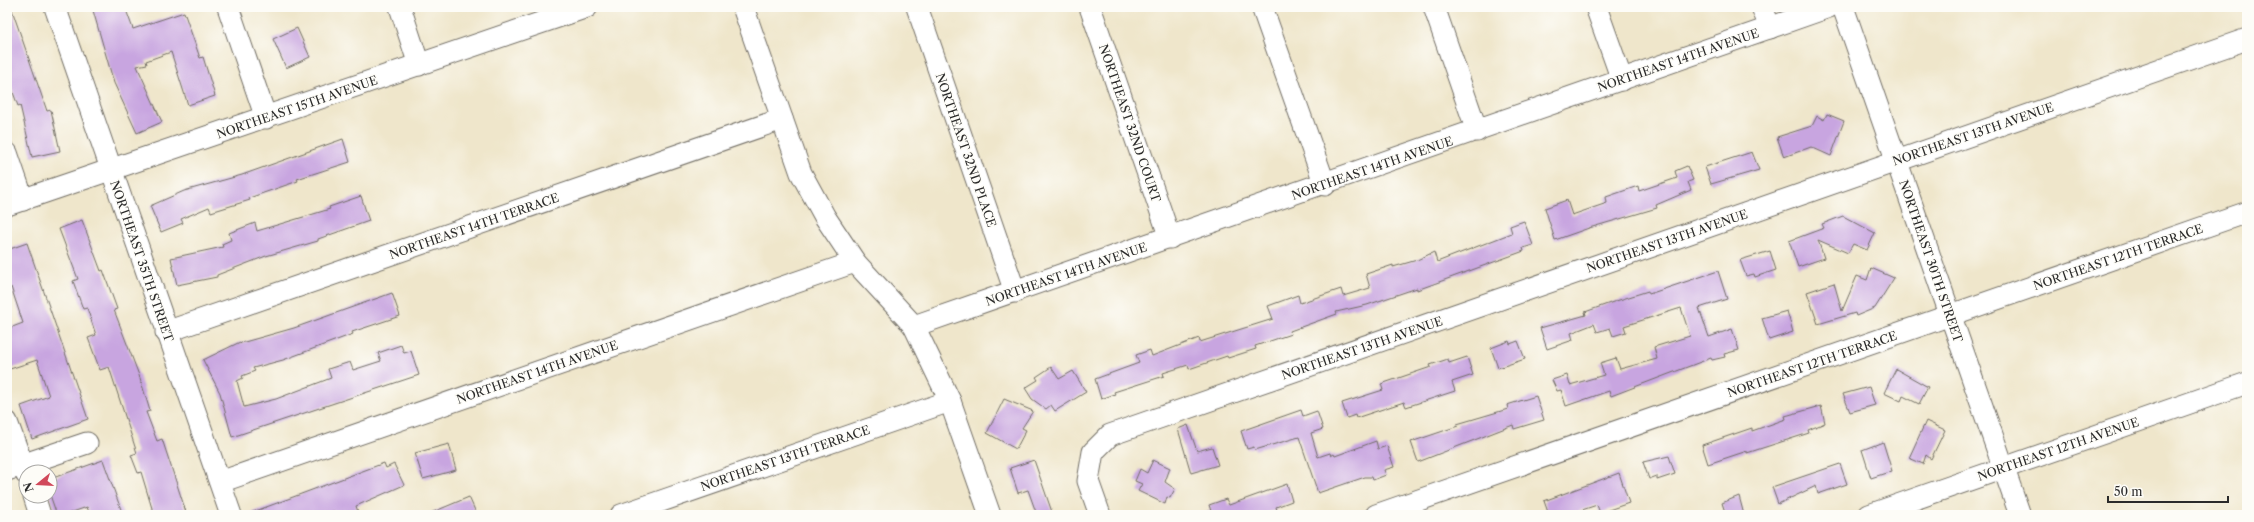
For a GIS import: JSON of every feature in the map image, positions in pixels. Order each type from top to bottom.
[{"type":"street","name":"NORTHEAST 35TH STREET","points":[[55,7],[110,172],[231,515]]},
{"type":"street","points":[[228,7],[266,118]]},
{"type":"street","points":[[400,7],[420,65]]},
{"type":"street","points":[[743,7],[801,173],[825,217],[855,262],[914,326],[950,401],[990,515]]},
{"type":"street","name":"NORTHEAST 32ND PLACE","points":[[917,7],[1015,292]]},
{"type":"street","name":"NORTHEAST 32ND COURT","points":[[1090,7],[1170,238]]},
{"type":"street","points":[[1262,7],[1325,185]]},
{"type":"street","points":[[1434,7],[1477,131]]},
{"type":"street","points":[[1596,7],[1622,80]]},
{"type":"street","points":[[1762,7],[1770,28]]},
{"type":"street","name":"NORTHEAST 14TH AVENUE","points":[[914,326],[1325,185],[1829,7]]},
{"type":"street","name":"NORTHEAST 30TH STREET","points":[[1843,7],[2020,515]]},
{"type":"street","name":"NORTHEAST 15TH AVENUE","points":[[15,203],[110,172],[420,65],[576,9]]},
{"type":"street","name":"NORTHEAST 13TH AVENUE","points":[[1100,515],[1088,481],[1093,452],[1110,435],[2247,39]]},
{"type":"street","name":"NORTHEAST 14TH TERRACE","points":[[166,332],[782,119]]},
{"type":"street","points":[[7,153],[15,203]]},
{"type":"street","name":"NORTHEAST 12TH TERRACE","points":[[1376,515],[2247,212]]},
{"type":"street","name":"NORTHEAST 14TH AVENUE","points":[[220,482],[855,262]]},
{"type":"street","name":"NORTHEAST 12TH AVENUE","points":[[1869,515],[2247,383]]},
{"type":"street","name":"NORTHEAST 13TH TERRACE","points":[[621,515],[950,401]]},
{"type":"street","points":[[7,422],[18,466]]},
{"type":"street","points":[[34,464],[87,443]]},
{"type":"street","points":[[37,504],[40,515]]},
{"type":"building","points":[[7,7],[11,7],[47,111],[51,110],[60,151],[32,157],[20,105],[18,106],[7,76]]},
{"type":"building","points":[[92,7],[125,7],[133,29],[184,12],[200,58],[203,57],[215,96],[188,105],[171,52],[146,61],[147,64],[137,66],[162,122],[137,133],[114,83]]},
{"type":"building","points":[[297,28],[310,57],[286,68],[273,39]]},
{"type":"building","points":[[1827,114],[1844,121],[1831,156],[1811,147],[1784,157],[1777,137],[1812,126],[1817,116],[1824,120]]},
{"type":"building","points":[[343,139],[350,162],[297,179],[298,181],[249,198],[250,200],[211,212],[209,207],[181,219],[183,223],[161,232],[150,206],[184,191],[242,175]]},
{"type":"building","points":[[1752,152],[1759,170],[1711,184],[1705,167]]},
{"type":"building","points":[[1687,166],[1693,180],[1688,182],[1691,190],[1656,205],[1657,208],[1589,228],[1555,240],[1545,208],[1567,200],[1572,215],[1607,203],[1606,197],[1638,186],[1639,191],[1677,178],[1675,171]]},
{"type":"building","points":[[361,196],[369,221],[318,239],[318,241],[266,256],[217,275],[217,277],[177,285],[171,258],[223,247],[222,244],[231,240],[229,233],[255,223],[257,231],[330,209],[329,207]]},
{"type":"building","points":[[1843,216],[1875,233],[1867,250],[1853,244],[1848,253],[1818,240],[1824,258],[1798,267],[1789,241],[1824,228],[1822,224]]},
{"type":"building","points":[[82,220],[101,271],[103,270],[117,309],[114,310],[140,378],[150,411],[146,412],[157,441],[162,439],[187,515],[154,515],[141,472],[138,473],[131,455],[137,453],[109,367],[100,370],[88,338],[96,335],[87,308],[83,309],[73,281],[78,279],[59,229]]},
{"type":"building","points":[[1524,221],[1533,245],[1523,248],[1524,251],[1417,290],[1417,288],[1367,305],[1336,312],[1337,314],[1290,331],[1291,334],[1255,346],[1256,349],[1228,358],[1227,356],[1189,369],[1188,365],[1163,373],[1164,376],[1114,392],[1115,394],[1101,399],[1095,379],[1139,363],[1136,355],[1150,350],[1152,356],[1199,338],[1200,342],[1273,319],[1268,306],[1298,295],[1300,303],[1341,289],[1343,296],[1370,288],[1366,274],[1393,265],[1393,267],[1417,260],[1434,252],[1437,262],[1512,233],[1510,226]]},
{"type":"building","points":[[27,243],[88,419],[32,439],[21,406],[49,396],[37,360],[7,370],[7,329],[23,323],[11,287],[7,289],[7,250]]},
{"type":"building","points":[[1770,251],[1776,270],[1755,277],[1754,274],[1746,276],[1740,260]]},
{"type":"building","points":[[1871,268],[1894,278],[1875,308],[1856,316],[1855,313],[1818,324],[1807,292],[1834,283],[1842,311],[1857,276],[1867,280]]},
{"type":"building","points":[[1718,271],[1727,299],[1699,308],[1709,337],[1732,329],[1739,350],[1724,354],[1725,357],[1712,360],[1711,358],[1611,396],[1609,391],[1566,406],[1561,390],[1557,391],[1552,380],[1567,375],[1570,385],[1604,375],[1600,363],[1616,358],[1620,369],[1657,359],[1654,347],[1690,336],[1681,308],[1624,326],[1626,332],[1613,336],[1610,328],[1597,332],[1594,324],[1571,333],[1573,340],[1547,349],[1540,328],[1586,315],[1585,312],[1616,301],[1648,291],[1649,294]]},
{"type":"building","points":[[392,293],[400,316],[352,332],[353,334],[283,360],[253,368],[255,371],[242,376],[243,378],[237,381],[244,407],[276,399],[331,378],[328,369],[350,362],[353,370],[381,361],[378,353],[401,345],[404,353],[411,351],[419,375],[232,437],[220,393],[203,360],[240,342],[241,343],[294,328]]},
{"type":"building","points":[[1787,311],[1793,332],[1769,340],[1762,318]]},
{"type":"building","points":[[1509,341],[1510,344],[1518,341],[1525,359],[1498,368],[1491,348]]},
{"type":"building","points":[[1467,357],[1473,375],[1452,382],[1455,391],[1406,407],[1404,402],[1356,418],[1355,415],[1347,418],[1342,403],[1383,390],[1381,384],[1431,367],[1430,365],[1448,359],[1449,363]]},
{"type":"building","points":[[1051,367],[1059,379],[1073,371],[1086,392],[1055,411],[1051,405],[1046,409],[1032,399],[1025,388],[1038,380],[1036,377]]},
{"type":"building","points":[[1896,369],[1928,387],[1919,404],[1903,396],[1901,401],[1884,393]]},
{"type":"building","points":[[1869,387],[1875,405],[1850,412],[1843,394]]},
{"type":"building","points":[[1536,396],[1544,420],[1514,429],[1513,425],[1418,462],[1411,442],[1458,426],[1457,424],[1508,409],[1507,405]]},
{"type":"building","points":[[1004,399],[1033,411],[1022,428],[1026,430],[1016,449],[987,433]]},
{"type":"building","points":[[1821,406],[1825,423],[1808,430],[1809,433],[1708,464],[1702,445],[1752,428],[1752,431],[1786,419],[1785,416]]},
{"type":"building","points":[[1301,410],[1303,416],[1317,411],[1323,429],[1311,433],[1318,457],[1330,453],[1331,456],[1334,454],[1335,456],[1376,441],[1378,449],[1387,446],[1394,467],[1384,470],[1386,475],[1373,480],[1372,477],[1365,477],[1318,493],[1299,437],[1255,450],[1254,447],[1247,449],[1241,431]]},
{"type":"building","points":[[1926,421],[1945,430],[1931,459],[1926,455],[1923,464],[1909,458]]},
{"type":"building","points":[[1188,425],[1197,451],[1212,447],[1218,465],[1191,473],[1178,429]]},
{"type":"building","points":[[1883,442],[1892,471],[1871,478],[1862,450]]},
{"type":"building","points":[[449,444],[456,470],[423,479],[415,453]]},
{"type":"building","points":[[1669,456],[1675,474],[1657,480],[1657,476],[1649,479],[1643,462]]},
{"type":"building","points":[[103,460],[123,515],[90,515],[87,507],[64,515],[57,515],[53,504],[58,504],[58,476]]},
{"type":"building","points":[[1034,460],[1053,515],[1037,515],[1028,490],[1018,493],[1010,468]]},
{"type":"building","points":[[1153,460],[1170,468],[1165,482],[1175,489],[1170,498],[1167,497],[1165,504],[1138,491],[1142,484],[1135,481],[1140,469],[1147,473]]},
{"type":"building","points":[[384,463],[386,468],[394,464],[404,485],[356,506],[359,515],[335,515],[334,511],[320,515],[245,515]]},
{"type":"building","points":[[1840,464],[1847,484],[1818,494],[1816,486],[1778,504],[1772,487]]},
{"type":"building","points":[[1619,473],[1629,503],[1600,513],[1597,505],[1567,515],[1549,515],[1544,501]]},
{"type":"building","points":[[1287,484],[1292,501],[1276,507],[1277,510],[1260,515],[1207,515],[1206,512],[1211,511],[1209,505],[1226,499],[1229,505]]},
{"type":"building","points":[[1739,496],[1744,515],[1726,515],[1722,503]]},
{"type":"building","points":[[469,497],[477,515],[426,515]]}]
